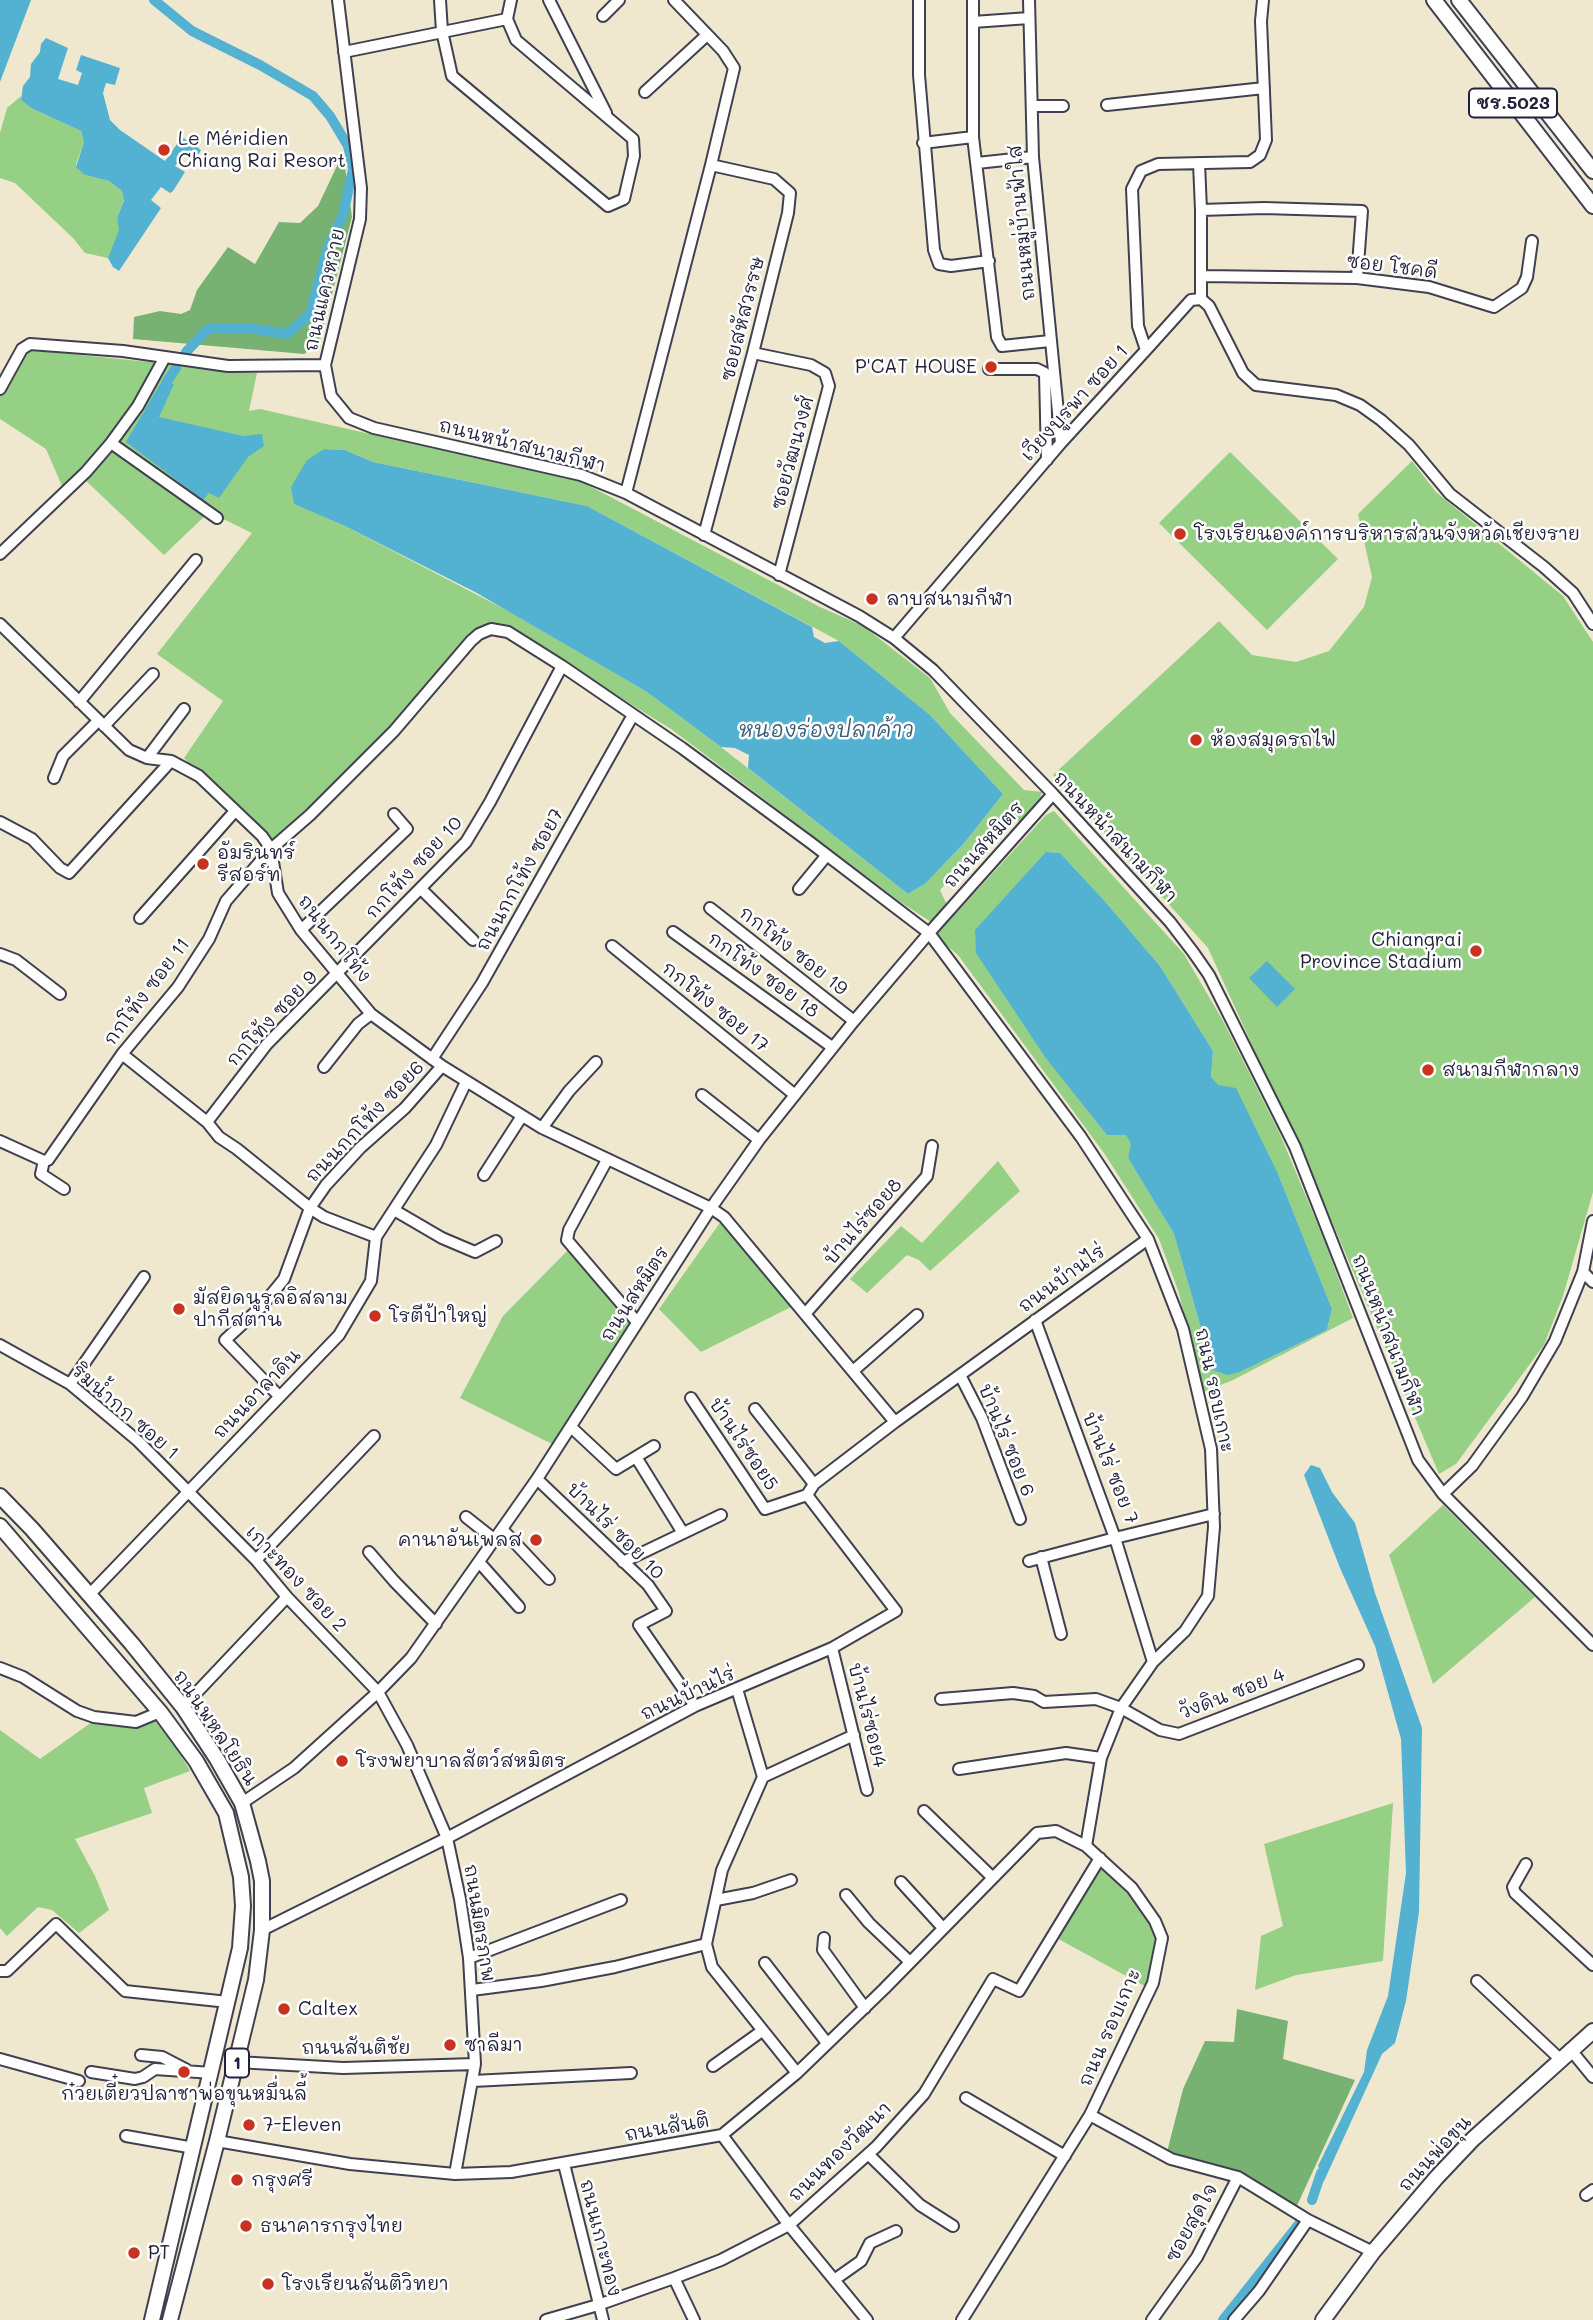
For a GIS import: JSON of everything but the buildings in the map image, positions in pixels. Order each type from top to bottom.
[{"type":"main road","name":"ชร.5023","points":[[1434,0],[1593,206]]},
{"type":"main road","name":"ชร.5023","points":[[1459,0],[1593,172]]},
{"type":"main road","name":"ถนนพหลโยธิน","points":[[0,1496],[132,1644],[183,1707],[242,1803],[254,1843],[261,1881],[262,1930],[256,1980],[170,2320]]},
{"type":"main road","name":"ถนนพหลโยธิน","points":[[0,1526],[160,1712],[196,1761],[226,1813],[241,1877],[243,1906],[240,1948],[152,2320]]},
{"type":"main road","points":[[226,1813],[242,1803]]},
{"type":"main road","name":"ถนนพ่อขุน","points":[[1323,2320],[1373,2252],[1472,2139],[1593,2031]]},
{"type":"street","name":"ถนนแควหวาย","points":[[0,389],[22,349],[30,344],[228,366],[325,365],[360,219],[361,188],[338,0]]},
{"type":"street","points":[[440,0],[442,31],[452,76],[608,206],[624,199],[634,156],[632,139],[516,40],[507,19],[511,0]]},
{"type":"street","points":[[550,0],[609,119]]},
{"type":"street","points":[[603,16],[619,0]]},
{"type":"street","points":[[626,493],[734,68],[730,59],[674,0]]},
{"type":"street","points":[[919,0],[923,143],[934,250],[939,264],[951,266],[989,261]]},
{"type":"street","points":[[974,0],[973,136],[997,337],[1002,345],[1050,341]]},
{"type":"street","name":"ถนนหมู่บ้านฟ้าใส","points":[[1029,0],[1033,157],[1061,443]]},
{"type":"street","name":"เวียงบูรพา ซอย 1","points":[[894,638],[1061,443],[1146,350],[1138,326],[1132,189],[1141,171],[1158,164],[1250,162],[1260,155],[1266,140],[1263,0]]},
{"type":"street","points":[[974,22],[1029,18]]},
{"type":"street","points":[[344,52],[507,19]]},
{"type":"street","points":[[645,92],[708,35]]},
{"type":"street","points":[[1107,105],[1264,88]]},
{"type":"street","points":[[1032,106],[1063,106]]},
{"type":"street","points":[[923,143],[973,136]]},
{"type":"street","points":[[976,163],[1033,157]]},
{"type":"street","points":[[1199,163],[1201,299]]},
{"type":"street","name":"ซอยสหัสวรรษ","points":[[704,535],[753,353],[788,213],[790,193],[774,179],[711,166]]},
{"type":"street","points":[[1201,210],[1264,208],[1362,211],[1357,278]]},
{"type":"street","name":"ซอย โชคดี","points":[[1201,276],[1357,278],[1429,287],[1494,307],[1522,288],[1527,276],[1532,241]]},
{"type":"street","points":[[1146,350],[1191,300],[1201,299],[1209,306],[1243,373],[1256,385],[1336,396],[1360,405],[1381,419],[1409,445],[1450,494],[1573,593],[1593,624]]},
{"type":"street","name":"ซอยวัฒนวงศ์","points":[[753,353],[811,365],[825,373],[829,386],[779,575]]},
{"type":"street","points":[[0,554],[86,472],[111,443],[138,406],[165,357]]},
{"type":"street","name":"ถนนหน้าสนามกีฬา","points":[[325,365],[331,396],[349,418],[374,428],[581,475],[626,493],[859,615],[894,638],[933,670],[1053,794],[1170,922],[1209,975],[1295,1147],[1418,1460],[1443,1494],[1593,1645]]},
{"type":"street","points":[[989,369],[1037,369],[1045,373],[1047,460]]},
{"type":"street","points":[[111,443],[217,518]]},
{"type":"street","points":[[79,702],[196,560]]},
{"type":"street","points":[[0,624],[129,750],[147,758],[171,761],[199,776],[262,836],[271,849]]},
{"type":"street","name":"กกโท้ง ซอย 11","points":[[47,1159],[122,1054],[178,987],[209,939],[226,901],[271,849],[310,815],[394,732],[478,634],[491,629],[508,632],[562,666]]},
{"type":"street","name":"ถนน รอบเกาะ","points":[[562,666],[827,855],[929,933],[1082,1137],[1147,1239],[1183,1329],[1211,1449],[1213,1514],[1208,1597],[1185,1631],[1153,1662],[1121,1707],[1101,1758],[1086,1846],[1132,1888],[1155,1921],[1162,1938],[1153,1983],[1090,2115],[962,2320]]},
{"type":"street","name":"กกโท้ง ซอย 10","points":[[338,974],[466,842],[478,825],[562,666]]},
{"type":"street","points":[[54,778],[63,756],[153,674]]},
{"type":"street","points":[[147,758],[184,709]]},
{"type":"street","name":"ถนนกกโท้ง ซอย7","points":[[432,1059],[482,982],[633,715]]},
{"type":"street","points":[[0,821],[32,839],[60,868],[69,873],[171,761]]},
{"type":"street","name":"ถนนสหมิตร","points":[[242,1803],[294,1768],[378,1692],[411,1658],[537,1479],[711,1208],[759,1140],[854,1021],[1053,794]]},
{"type":"street","points":[[140,918],[235,811]]},
{"type":"street","points":[[301,930],[407,829],[394,814]]},
{"type":"street","name":"ถนนกกโท้ง","points":[[271,849],[278,893],[301,930],[371,1014],[442,1066],[542,1128],[711,1208]]},
{"type":"street","points":[[799,889],[827,855]]},
{"type":"street","points":[[421,889],[472,940]]},
{"type":"street","name":"กกโท้ง ซอย 19","points":[[710,908],[854,1021]]},
{"type":"street","name":"กกโท้ง ซอย 18","points":[[673,932],[832,1047]]},
{"type":"street","name":"กกโท้ง ซอย 17","points":[[612,946],[795,1095]]},
{"type":"street","points":[[0,954],[23,965],[60,994]]},
{"type":"street","name":"กกโท้ง ซอย 9","points":[[207,1122],[267,1044],[338,974]]},
{"type":"street","points":[[324,1067],[358,1024],[371,1014]]},
{"type":"street","points":[[122,1054],[207,1122],[219,1137],[310,1208],[324,1217],[376,1237]]},
{"type":"street","points":[[542,1128],[569,1091],[596,1062]]},
{"type":"street","name":"ถนนกกโท้ง ซอย6","points":[[279,1396],[225,1340],[261,1307],[284,1279],[310,1208],[326,1185],[404,1108],[442,1066]]},
{"type":"street","name":"ถนนอาลาดิน","points":[[89,1595],[187,1490],[339,1335],[371,1281],[376,1237],[436,1145],[466,1082]]},
{"type":"street","points":[[702,1096],[759,1140]]},
{"type":"street","points":[[484,1175],[522,1116]]},
{"type":"street","points":[[0,1141],[47,1159],[41,1174],[64,1189]]},
{"type":"street","name":"บ้านไร่ซอย8","points":[[805,1314],[927,1176],[932,1146]]},
{"type":"street","points":[[607,1160],[569,1230],[567,1240],[637,1322]]},
{"type":"street","points":[[711,1208],[724,1217],[895,1422]]},
{"type":"street","points":[[394,1210],[442,1238],[475,1252],[496,1241]]},
{"type":"street","points":[[1443,1494],[1472,1466],[1522,1397],[1555,1340],[1583,1272],[1593,1221]]},
{"type":"street","name":"ถนนบ้านไร่","points":[[262,1930],[447,1838],[695,1706],[832,1648],[896,1611],[807,1495],[814,1484],[1147,1239]]},
{"type":"street","points":[[1583,1272],[1593,1282]]},
{"type":"street","points":[[70,1384],[144,1277]]},
{"type":"street","points":[[853,1371],[917,1315]]},
{"type":"street","name":"บ้านไร่ ซอย 7","points":[[1035,1320],[1115,1538],[1213,1514]]},
{"type":"street","name":"ริมน้ำกก ซอย 1","points":[[0,1345],[70,1384],[138,1441],[187,1490]]},
{"type":"street","name":"บ้านไร่ ซอย 6","points":[[960,1375],[982,1418],[1020,1519]]},
{"type":"street","name":"บ้านไร่ซอย5","points":[[691,1398],[765,1509],[807,1495]]},
{"type":"street","points":[[755,1409],[814,1484]]},
{"type":"street","points":[[571,1427],[616,1469],[654,1446]]},
{"type":"street","points":[[256,1560],[374,1436]]},
{"type":"street","points":[[636,1457],[682,1533]]},
{"type":"street","name":"บ้านไร่ ซอย 10","points":[[537,1479],[648,1585],[666,1611],[639,1625],[695,1706]]},
{"type":"street","name":"เกาะทอง ซอย 2","points":[[187,1490],[378,1692]]},
{"type":"street","points":[[623,1562],[721,1515]]},
{"type":"street","points":[[466,1517],[495,1540]]},
{"type":"street","points":[[502,1529],[549,1579]]},
{"type":"street","points":[[1029,1561],[1115,1538],[1153,1662]]},
{"type":"street","points":[[369,1552],[436,1624]]},
{"type":"street","points":[[1041,1558],[1061,1634]]},
{"type":"street","points":[[479,1562],[519,1607]]},
{"type":"street","points":[[183,1707],[287,1597]]},
{"type":"street","name":"บ้านไร่ซอย4","points":[[832,1648],[867,1790]]},
{"type":"street","name":"วังดิน ซอย 4","points":[[941,1699],[1013,1693],[1034,1696],[1044,1702],[1096,1699],[1121,1707],[1160,1730],[1179,1734],[1357,1665]]},
{"type":"street","points":[[0,1668],[23,1677],[77,1711],[94,1717],[136,1722],[160,1712]]},
{"type":"street","points":[[737,1689],[763,1777],[722,1870],[706,1944],[712,1967],[797,2073]]},
{"type":"street","name":"ถนนมิตรภาพ","points":[[378,1692],[407,1745],[447,1838],[469,1958],[475,2064],[455,2174]]},
{"type":"street","points":[[763,1777],[854,1735]]},
{"type":"street","points":[[959,1769],[1066,1753],[1101,1758]]},
{"type":"street","points":[[925,1811],[992,1877]]},
{"type":"street","name":"ถนนสันติ","points":[[217,2141],[350,2164],[455,2174],[512,2172],[722,2136],[797,2073],[865,2008],[1037,1833],[1056,1831],[1086,1846]]},
{"type":"street","name":"ถนนทองวัฒนา","points":[[546,2320],[598,2305],[721,2260],[789,2225],[868,2154],[924,2094],[993,1979],[1019,1991],[1100,1858]]},
{"type":"street","points":[[1526,1864],[1513,1887],[1515,1894],[1593,1965]]},
{"type":"street","points":[[716,1900],[753,1893],[791,1880]]},
{"type":"street","points":[[901,1882],[943,1928]]},
{"type":"street","points":[[846,1895],[869,1923],[910,1962]]},
{"type":"street","points":[[469,1958],[621,1900]]},
{"type":"street","points":[[0,1971],[7,1971],[56,1924],[125,1991],[228,2002]]},
{"type":"street","points":[[824,1938],[823,1950],[865,2008]]},
{"type":"street","points":[[472,1990],[615,1967],[706,1944]]},
{"type":"street","points":[[765,1963],[827,2043]]},
{"type":"street","points":[[1477,1981],[1593,2077]]},
{"type":"street","points":[[713,2066],[762,2031]]},
{"type":"street","points":[[141,2055],[162,2057],[190,2071]]},
{"type":"street","points":[[0,2059],[79,2081]]},
{"type":"street","name":"ถนนสันติชัย","points":[[237,2062],[343,2068],[475,2064]]},
{"type":"street","points":[[91,2072],[135,2079],[155,2069],[212,2073]]},
{"type":"street","points":[[473,2081],[631,2073]]},
{"type":"street","points":[[966,2098],[1065,2157]]},
{"type":"street","points":[[1090,2115],[1171,2159],[1238,2177],[1308,2220],[1373,2252]]},
{"type":"street","points":[[126,2136],[194,2148]]},
{"type":"street","points":[[722,2136],[789,2225],[867,2320]]},
{"type":"street","points":[[868,2154],[920,2205],[953,2226]]},
{"type":"street","name":"ถนนเกาะทอง","points":[[564,2164],[603,2320]]},
{"type":"street","name":"ซอยสุดใจ","points":[[1152,2320],[1198,2257],[1238,2177]]},
{"type":"street","points":[[1234,2320],[1259,2291],[1308,2220]]},
{"type":"street","points":[[834,2280],[861,2261],[870,2243],[895,2231]]},
{"type":"street","points":[[674,2278],[694,2320]]},
{"type":"green space","points":[[21,96],[21,100],[31,108],[81,131],[84,142],[76,164],[85,175],[109,181],[122,191],[124,199],[117,218],[120,230],[108,258],[85,253],[73,238],[15,183],[0,178],[0,133],[7,108]]},
{"type":"green space","points":[[343,153],[352,217],[319,344],[304,354],[133,339],[134,317],[160,311],[181,314],[190,310],[197,290],[228,247],[255,264],[279,222],[300,223],[318,206]]},
{"type":"green space","points":[[22,349],[257,373],[249,411],[260,409],[582,482],[820,607],[863,626],[930,678],[950,713],[1024,790],[1042,792],[1038,806],[1023,823],[1006,817],[940,890],[947,905],[931,922],[899,901],[671,729],[508,628],[475,637],[394,731],[271,849],[184,758],[223,701],[157,654],[252,533],[209,512],[164,555],[82,477],[65,493],[46,449],[0,419],[0,389]],"holes":[[[324,449],[345,450],[373,462],[587,506],[839,641],[930,715],[1003,794],[965,842],[926,883],[908,894],[647,692],[508,611],[345,526],[295,504]]]},
{"type":"green space","points":[[1230,452],[1338,559],[1267,630],[1159,523]]},
{"type":"green space","name":"สนามกีฬากลาง","points":[[1412,461],[1436,492],[1563,596],[1593,642],[1593,1192],[1563,1296],[1544,1345],[1456,1464],[1439,1474],[1327,1210],[1208,948],[1053,775],[1219,621],[1252,655],[1296,662],[1329,651],[1364,607],[1372,577],[1358,514]]},
{"type":"green space","points":[[1054,811],[1184,954],[1223,1021],[1279,1132],[1353,1318],[1233,1380],[1201,1393],[1179,1293],[1159,1239],[1104,1153],[958,955],[939,939],[937,934],[1046,815]],"holes":[[[1046,852],[1060,853],[1160,966],[1213,1051],[1211,1077],[1278,1174],[1332,1309],[1327,1330],[1240,1372],[1213,1370],[1174,1234],[1128,1158],[1132,1144],[1126,1135]]]},
{"type":"green space","points":[[998,1161],[1020,1191],[930,1271],[919,1260],[907,1255],[867,1293],[850,1279],[901,1226],[922,1243]]},
{"type":"green space","points":[[724,1217],[797,1304],[701,1352],[659,1309]]},
{"type":"green space","points":[[571,1247],[637,1322],[558,1447],[460,1398],[503,1316]]},
{"type":"green space","points":[[1443,1505],[1535,1597],[1433,1684],[1389,1555]]},
{"type":"green space","points":[[155,1721],[176,1747],[190,1771],[144,1788],[152,1813],[75,1839],[109,1910],[79,1933],[52,1910],[38,1907],[7,1936],[0,1928],[0,1730],[40,1759],[92,1722],[131,1728]]},
{"type":"green space","points":[[1393,1803],[1383,1961],[1296,1975],[1255,1990],[1261,1936],[1283,1926],[1264,1844]]},
{"type":"green space","points":[[1100,1858],[1132,1888],[1162,1938],[1150,1989],[1053,1936]]},
{"type":"green space","points":[[1237,2009],[1288,2021],[1283,2059],[1355,2080],[1295,2210],[1239,2175],[1166,2156],[1183,2089],[1205,2041],[1234,2042]]},
{"type":"water","points":[[0,0],[31,0],[0,82]]},
{"type":"water","points":[[46,38],[68,48],[58,79],[78,85],[82,73],[76,70],[81,55],[120,68],[115,85],[106,83],[103,93],[110,120],[120,130],[165,161],[182,137],[201,150],[195,161],[184,154],[175,166],[185,172],[173,191],[170,193],[161,187],[151,200],[161,208],[119,271],[108,258],[119,230],[117,218],[124,200],[122,191],[109,181],[85,175],[76,167],[84,142],[81,131],[31,108],[21,100],[23,86],[30,77],[31,64]]},
{"type":"water","points":[[160,384],[174,384],[159,417],[243,436],[262,434],[264,446],[248,457],[219,498],[209,493],[203,500],[126,442]]},
{"type":"water","name":"หนองร่องปลาค้าว","points":[[324,449],[345,450],[373,462],[587,506],[812,627],[814,637],[825,643],[839,641],[930,715],[1003,794],[965,842],[926,883],[908,894],[748,768],[749,755],[735,748],[721,747],[647,692],[475,592],[345,526],[294,504],[291,487],[307,460]]},
{"type":"water","points":[[1046,852],[1060,853],[1160,966],[1213,1051],[1211,1077],[1218,1085],[1236,1088],[1278,1174],[1332,1309],[1327,1330],[1240,1372],[1228,1375],[1213,1370],[1174,1234],[1128,1158],[1131,1144],[1126,1135],[1107,1135],[1045,1057],[976,953],[975,930]]},
{"type":"water","points":[[1267,961],[1295,989],[1277,1007],[1249,978]]},
{"type":"water","points":[[1311,1465],[1320,1468],[1332,1492],[1355,1523],[1375,1593],[1422,1728],[1419,1912],[1406,2001],[1395,2043],[1382,2054],[1324,2181],[1318,2166],[1364,2072],[1367,2050],[1388,1996],[1406,1873],[1401,1739],[1375,1646],[1340,1568],[1304,1475]]},
{"type":"waterway","points":[[154,0],[192,31],[260,65],[313,96],[330,116],[348,146],[353,169],[343,215],[328,247],[310,314],[287,334],[255,329],[208,329],[186,352]]},
{"type":"waterway","points":[[166,383],[176,368]]},
{"type":"waterway","points":[[1312,2200],[1321,2173]]},
{"type":"waterway","points":[[1223,2320],[1302,2220]]},
{"type":"place","name":"Le Méridien Chiang Rai Resort","points":[[164,150]]},
{"type":"place","name":"P'CAT HOUSE","points":[[991,367]]},
{"type":"place","name":"โรงเรียนองค์การบริหารส่วนจังหวัดเชียงราย","points":[[1180,534]]},
{"type":"place","name":"ลาบสนามกีฬา","points":[[872,599]]},
{"type":"place","name":"ห้องสมุดรถไฟ","points":[[1196,740]]},
{"type":"place","name":"อัมรินทร์ รีสอร์ท","points":[[203,864]]},
{"type":"place","name":"Chiangrai Province Stadium","points":[[1476,951]]},
{"type":"place","name":"สนามกีฬากลาง","points":[[1428,1070]]},
{"type":"place","name":"มัสยิดนูรุลอิสลาม ปากีสตาน","points":[[179,1309]]},
{"type":"place","name":"โรตีป้าใหญ่","points":[[375,1316]]},
{"type":"place","name":"คานาอันเพลส","points":[[536,1540]]},
{"type":"place","name":"โรงพยาบาลสัตว์สหมิตร","points":[[342,1761]]},
{"type":"place","name":"Caltex","points":[[284,2009]]},
{"type":"place","name":"ซาลีมา","points":[[450,2045]]},
{"type":"place","name":"ก๋วยเตี๋ยวปลาชาพ่อขุนหมื่นลี้","points":[[184,2072]]},
{"type":"place","name":"7-Eleven","points":[[249,2125]]},
{"type":"place","name":"กรุงศรี","points":[[237,2180]]},
{"type":"place","name":"ธนาคารกรุงไทย","points":[[246,2226]]},
{"type":"place","name":"PT","points":[[134,2253]]},
{"type":"place","name":"โรงเรียนสันติวิทยา","points":[[268,2284]]}]
